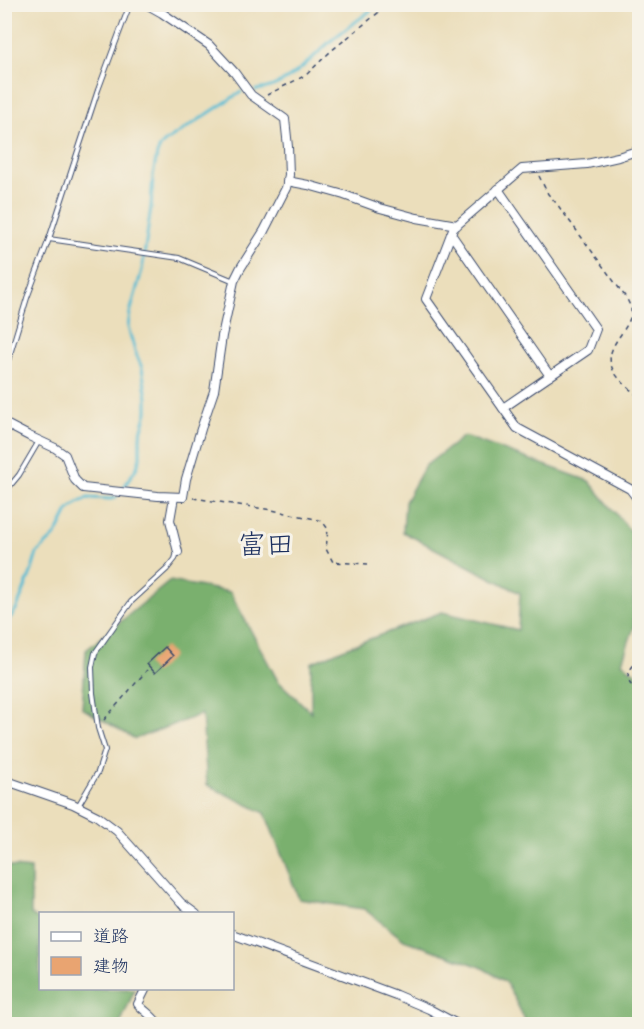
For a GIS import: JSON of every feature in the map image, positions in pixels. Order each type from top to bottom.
[{"type":"street","points":[[4,423],[65,455],[75,480],[83,488],[183,497],[186,479],[214,391],[222,336],[234,281],[286,188],[289,175],[288,147],[285,119],[251,95],[209,45],[146,4]]},
{"type":"street","points":[[639,150],[618,158],[586,164],[522,169],[456,225],[426,299],[517,428],[630,489],[639,502]]},
{"type":"street","points":[[287,182],[309,185],[417,218],[456,225]]},
{"type":"street","points":[[498,189],[596,329],[588,350],[503,408]]},
{"type":"street","points":[[451,234],[550,376]]},
{"type":"street","points":[[174,496],[170,520],[178,552]]},
{"type":"street","points":[[4,780],[77,806],[117,831],[186,911]]},
{"type":"street","points":[[234,935],[396,994],[457,1024]]},
{"type":"street","points":[[145,990],[138,1004],[158,1024]]},
{"type":"lane","points":[[4,374],[27,298],[130,4]]},
{"type":"lane","points":[[49,239],[179,258],[234,281]]},
{"type":"lane","points":[[4,493],[19,475],[39,440]]},
{"type":"lane","points":[[77,806],[98,772],[105,750],[98,728],[93,693],[92,667],[95,653],[131,602],[167,569],[175,560],[178,552]]},
{"type":"path","points":[[259,101],[306,75],[331,51],[389,4]]},
{"type":"path","points":[[534,168],[548,194],[627,299],[631,308],[630,318],[614,345],[611,364],[615,372],[639,398]]},
{"type":"path","points":[[183,497],[272,510],[322,521],[328,529],[326,549],[333,562],[368,564]]},
{"type":"path","points":[[639,568],[637,576],[639,592]]},
{"type":"path","points":[[639,659],[628,671],[627,679],[630,685],[639,690]]},
{"type":"path","points":[[98,728],[147,670]]},
{"type":"green space","points":[[464,436],[589,481],[632,533],[634,627],[622,662],[640,677],[640,1002],[634,1024],[527,1024],[506,982],[481,967],[404,940],[364,909],[299,899],[265,813],[207,785],[202,714],[135,739],[82,708],[86,650],[170,581],[230,592],[278,681],[311,712],[311,663],[343,649],[442,612],[518,630],[520,593],[403,532],[405,502],[425,466]]},
{"type":"green space","points":[[5,866],[31,869],[31,914],[39,920],[39,990],[135,990],[120,1024],[5,1024]]},
{"type":"building","points":[[165,647],[173,656],[155,673],[147,664]]},
{"type":"waterway","points":[[256,90],[268,88],[288,78],[333,39],[379,4]]},
{"type":"waterway","points":[[124,487],[140,458],[140,436],[147,412],[142,368],[128,327],[142,270],[157,154],[165,142],[241,92]]},
{"type":"waterway","points":[[4,630],[17,608],[37,553],[56,535],[68,511],[87,498],[112,499],[116,497]]},
{"type":"district","name":"富田","points":[[266,544]]}]
